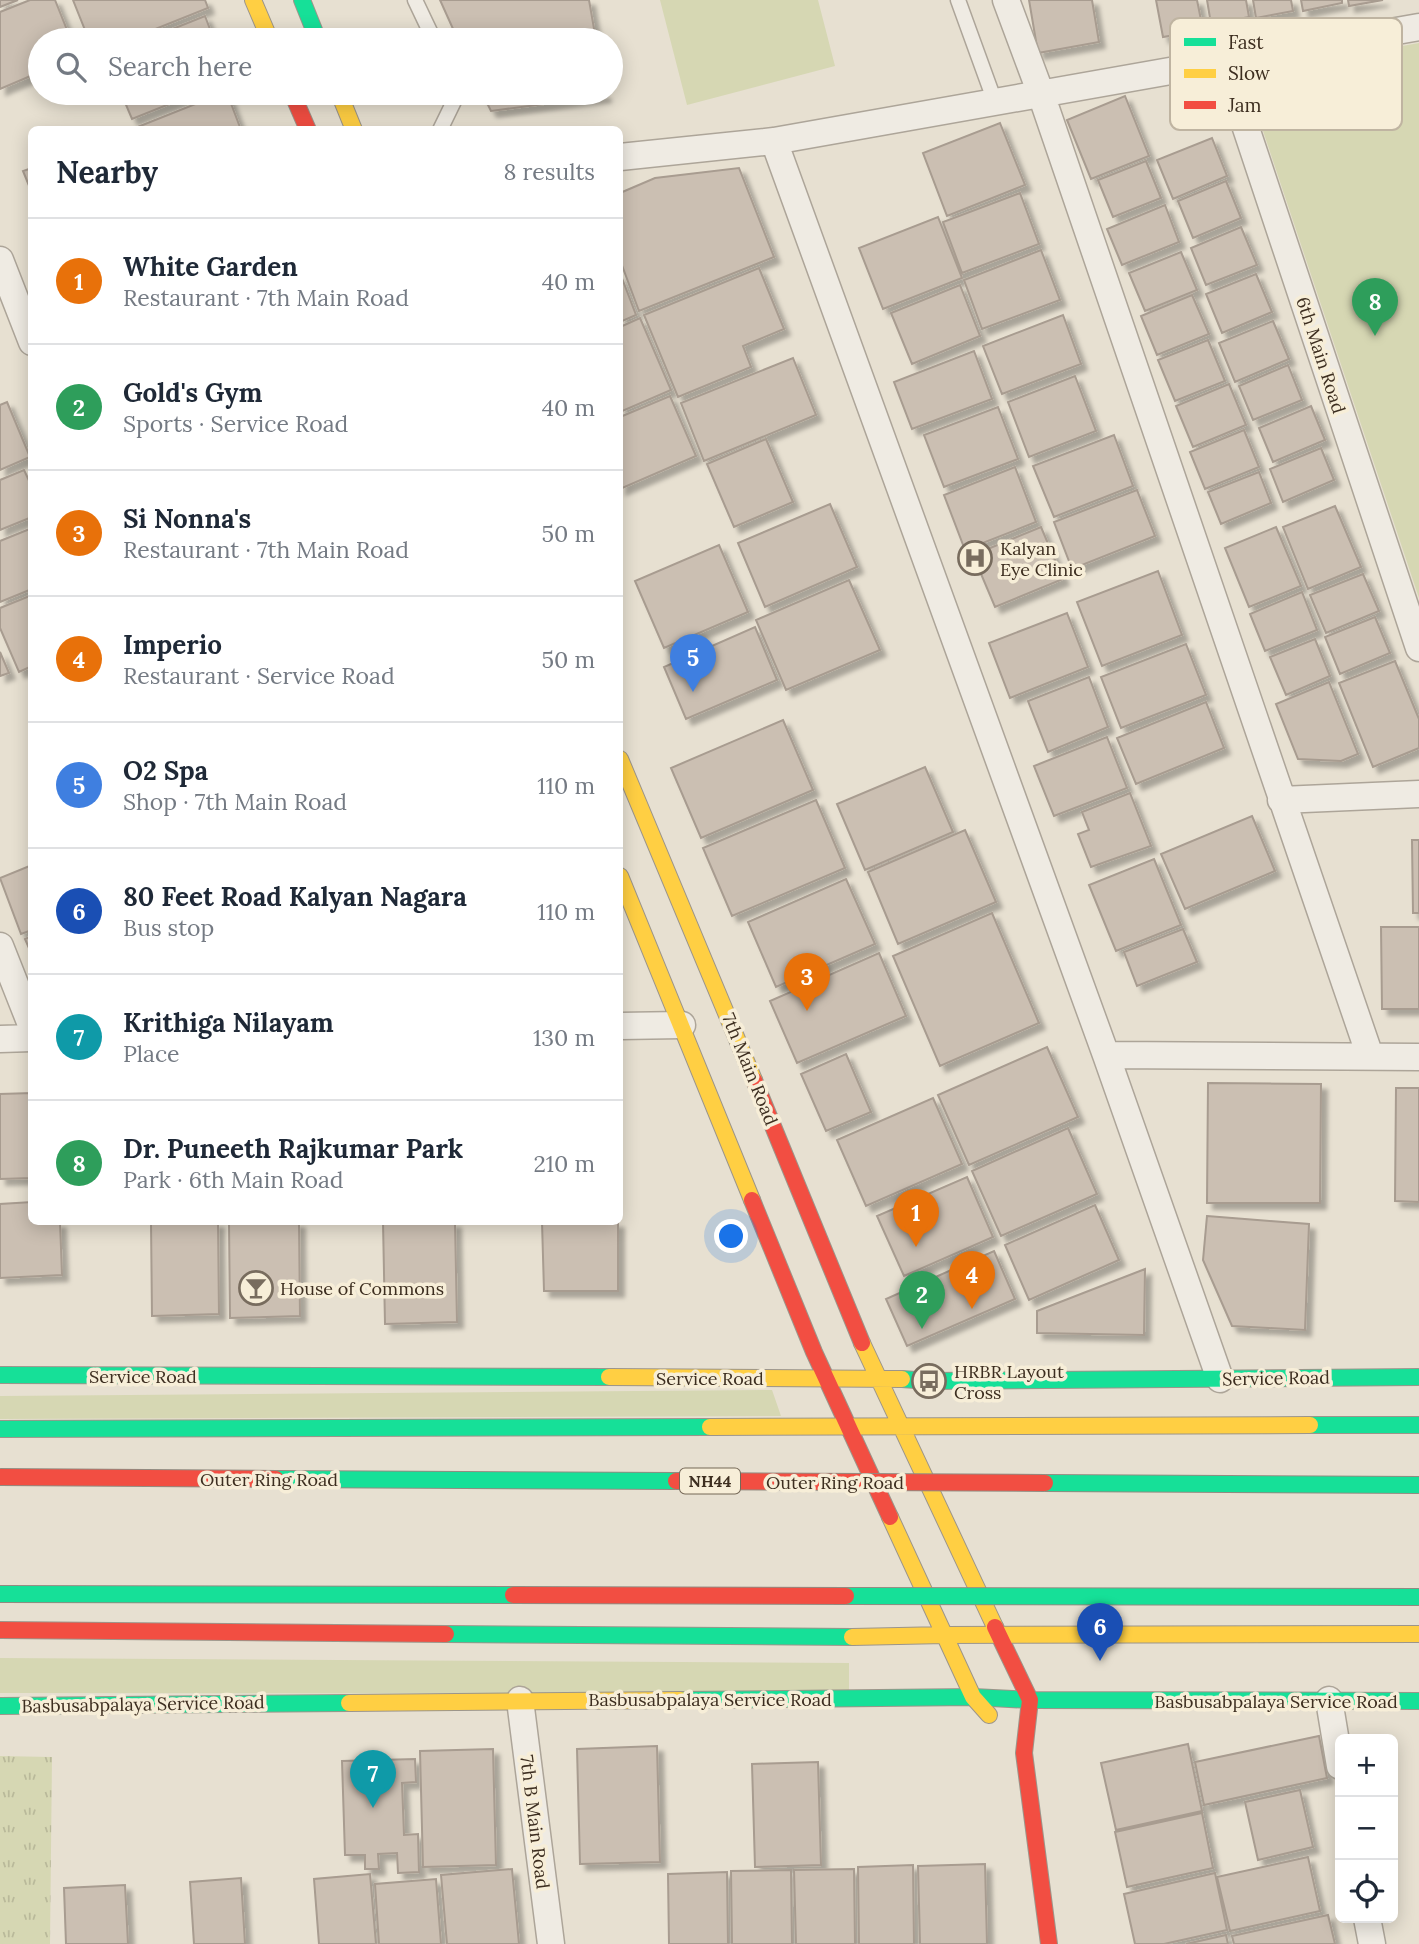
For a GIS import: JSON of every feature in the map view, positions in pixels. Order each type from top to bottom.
[{"type":"main road","points":[[253,0],[265,28]]},
{"type":"main road","points":[[302,0],[313,28]]},
{"type":"main road","points":[[297,105],[306,126]]},
{"type":"main road","points":[[345,105],[352,126]]},
{"type":"main road","name":"7th Main Road","points":[[623,766],[865,1350],[1030,1700]]},
{"type":"main road","points":[[623,883],[826,1379],[973,1697],[1024,1753]]},
{"type":"main road","name":"Service Road","points":[[0,1375],[880,1378],[929,1381],[1419,1377]]},
{"type":"main road","points":[[0,1429],[1419,1425]]},
{"type":"main road","name":"Outer Ring Road","points":[[0,1477],[1419,1485]]},
{"type":"main road","points":[[0,1594],[1419,1597]]},
{"type":"main road","points":[[0,1630],[828,1638],[945,1635],[1419,1634]]},
{"type":"main road","name":"Basbusabpalaya Service Road","points":[[0,1706],[973,1697],[1030,1700],[1419,1701]]},
{"type":"main road","points":[[1030,1700],[1024,1753],[1049,1944]]},
{"type":"street","points":[[1006,0],[1041,94],[1370,1056]]},
{"type":"street","points":[[623,158],[774,141],[1170,71]]},
{"type":"street","name":"6th Main Road","points":[[1247,130],[1419,648]]},
{"type":"street","points":[[774,141],[1106,1055],[1220,1378]]},
{"type":"street","points":[[0,260],[28,332]]},
{"type":"street","points":[[1282,800],[1419,794]]},
{"type":"street","points":[[0,946],[28,1017]]},
{"type":"street","points":[[623,1026],[681,1025]]},
{"type":"street","points":[[0,1039],[28,1038]]},
{"type":"street","points":[[1106,1055],[1419,1056]]},
{"type":"street","name":"7th B Main Road","points":[[520,1700],[551,1944]]},
{"type":"street","points":[[1329,1700],[1335,1736]]},
{"type":"street","points":[[1368,1923],[1372,1944]]},
{"type":"lane","points":[[415,0],[428,28]]},
{"type":"lane","points":[[958,0],[995,102]]},
{"type":"lane","points":[[442,126],[452,105]]},
{"type":"green space","points":[[660,0],[818,0],[835,66],[687,105]]},
{"type":"green space","points":[[1419,43],[1419,598],[1263,130],[1402,130],[1402,46]]},
{"type":"green space","points":[[772,1390],[781,1416],[0,1419],[0,1396]]},
{"type":"green space","points":[[0,1658],[849,1663],[849,1694],[0,1693]]},
{"type":"green space","points":[[0,1756],[52,1757],[50,1944],[0,1944]]},
{"type":"building","points":[[0,0],[18,0],[0,7]]},
{"type":"building","points":[[30,0],[55,0],[66,28],[28,28],[28,77],[0,89],[0,12]]},
{"type":"building","points":[[73,0],[205,0],[208,8],[158,28],[84,28]]},
{"type":"building","points":[[440,0],[589,0],[594,28],[453,28]]},
{"type":"building","points":[[1029,0],[1092,0],[1099,42],[1038,53]]},
{"type":"building","points":[[1156,0],[1197,0],[1201,18],[1170,18],[1170,36],[1163,37]]},
{"type":"building","points":[[1207,0],[1246,0],[1249,17],[1210,18]]},
{"type":"building","points":[[1253,0],[1291,0],[1293,11],[1256,18]]},
{"type":"building","points":[[1301,0],[1342,0],[1342,3],[1303,11]]},
{"type":"building","points":[[1348,0],[1383,0],[1349,6]]},
{"type":"building","points":[[205,16],[210,28],[175,28]]},
{"type":"building","points":[[1125,96],[1149,156],[1091,179],[1067,120]]},
{"type":"building","points":[[126,105],[167,105],[132,119]]},
{"type":"building","points":[[193,105],[232,105],[239,126],[140,126]]},
{"type":"building","points":[[488,105],[537,105],[491,111]]},
{"type":"building","points":[[1000,123],[1025,185],[947,216],[923,153]]},
{"type":"building","points":[[1212,138],[1227,176],[1173,199],[1157,160]]},
{"type":"building","points":[[1146,161],[1161,198],[1113,217],[1098,180]]},
{"type":"building","points":[[739,168],[774,257],[639,311],[623,268],[623,192],[655,178]]},
{"type":"building","points":[[28,169],[28,183],[23,171]]},
{"type":"building","points":[[1226,181],[1241,218],[1193,238],[1178,201]]},
{"type":"building","points":[[1020,193],[1039,244],[962,273],[943,222]]},
{"type":"building","points":[[1165,205],[1179,242],[1122,265],[1107,229]]},
{"type":"building","points":[[938,217],[962,278],[883,309],[859,248]]},
{"type":"building","points":[[1241,227],[1257,265],[1206,285],[1191,248]]},
{"type":"building","points":[[1041,250],[1060,300],[982,329],[964,280]]},
{"type":"building","points":[[1181,252],[1197,290],[1145,311],[1129,273]]},
{"type":"building","points":[[759,268],[784,329],[743,346],[751,367],[678,397],[644,315]]},
{"type":"building","points":[[1256,274],[1272,312],[1222,333],[1206,294]]},
{"type":"building","points":[[623,281],[636,315],[623,321]]},
{"type":"building","points":[[960,285],[980,336],[912,364],[891,313]]},
{"type":"building","points":[[1192,295],[1209,334],[1157,355],[1141,316]]},
{"type":"building","points":[[1063,315],[1081,364],[1002,394],[983,346]]},
{"type":"building","points":[[640,318],[671,390],[623,411],[623,326]]},
{"type":"building","points":[[1273,321],[1289,359],[1235,382],[1219,343]]},
{"type":"building","points":[[1208,340],[1225,381],[1175,401],[1158,360]]},
{"type":"building","points":[[974,351],[992,399],[912,429],[894,382]]},
{"type":"building","points":[[793,358],[816,415],[704,461],[681,403]]},
{"type":"building","points":[[1288,365],[1302,400],[1253,420],[1239,386]]},
{"type":"building","points":[[1075,376],[1096,431],[1029,457],[1008,402]]},
{"type":"building","points":[[1229,384],[1246,425],[1193,447],[1176,406]]},
{"type":"building","points":[[670,396],[696,456],[623,488],[623,416]]},
{"type":"building","points":[[7,402],[28,458],[0,470],[0,405]]},
{"type":"building","points":[[1311,406],[1325,440],[1273,462],[1259,428]]},
{"type":"building","points":[[998,407],[1018,459],[944,487],[924,435]]},
{"type":"building","points":[[1244,430],[1259,467],[1205,489],[1190,452]]},
{"type":"building","points":[[1114,435],[1133,486],[1054,517],[1033,466]]},
{"type":"building","points":[[766,439],[793,502],[734,527],[707,464]]},
{"type":"building","points":[[1321,448],[1334,480],[1283,502],[1270,469]]},
{"type":"building","points":[[1015,467],[1036,522],[965,550],[944,495]]},
{"type":"building","points":[[24,470],[28,478],[28,519],[0,530],[0,480]]},
{"type":"building","points":[[1259,472],[1271,503],[1221,524],[1208,492]]},
{"type":"building","points":[[1137,490],[1155,536],[1072,569],[1054,522]]},
{"type":"building","points":[[830,504],[857,567],[765,607],[738,543]]},
{"type":"building","points":[[1335,506],[1361,567],[1308,589],[1283,527]]},
{"type":"building","points":[[1041,527],[1063,579],[995,607],[973,555]]},
{"type":"building","points":[[1276,527],[1301,586],[1249,607],[1225,548]]},
{"type":"building","points":[[28,530],[28,591],[0,602],[0,541]]},
{"type":"building","points":[[719,545],[748,612],[664,648],[635,581]]},
{"type":"building","points":[[1158,571],[1182,635],[1102,666],[1077,602]]},
{"type":"building","points":[[1363,574],[1379,611],[1326,633],[1310,595]]},
{"type":"building","points":[[849,580],[880,650],[786,690],[756,620]]},
{"type":"building","points":[[1302,592],[1317,630],[1265,651],[1250,614]]},
{"type":"building","points":[[28,597],[28,668],[19,672],[0,628],[0,608]]},
{"type":"building","points":[[1067,613],[1088,667],[1010,698],[989,643]]},
{"type":"building","points":[[1375,617],[1390,653],[1340,674],[1325,637]]},
{"type":"building","points":[[755,627],[777,680],[686,719],[664,667]]},
{"type":"building","points":[[1315,639],[1330,676],[1286,695],[1270,657]]},
{"type":"building","points":[[1186,644],[1206,695],[1121,728],[1101,677]]},
{"type":"building","points":[[0,652],[9,673],[0,676]]},
{"type":"building","points":[[1395,661],[1419,719],[1419,748],[1373,767],[1339,683]]},
{"type":"building","points":[[1089,677],[1108,727],[1048,752],[1028,701]]},
{"type":"building","points":[[1329,682],[1358,754],[1341,761],[1298,759],[1276,704]]},
{"type":"building","points":[[1206,702],[1224,748],[1136,784],[1117,738]]},
{"type":"building","points":[[783,720],[813,790],[701,838],[671,768]]},
{"type":"building","points":[[1107,737],[1127,788],[1054,816],[1034,766]]},
{"type":"building","points":[[925,767],[953,832],[865,870],[837,804]]},
{"type":"building","points":[[1130,793],[1151,846],[1091,867],[1078,834],[1089,830],[1082,812]]},
{"type":"building","points":[[816,800],[845,868],[732,916],[703,848]]},
{"type":"building","points":[[1252,816],[1275,871],[1185,909],[1161,854]]},
{"type":"building","points":[[965,830],[996,902],[898,944],[868,872]]},
{"type":"building","points":[[1412,840],[1419,840],[1419,913],[1413,913]]},
{"type":"building","points":[[1154,859],[1181,925],[1116,951],[1089,885]]},
{"type":"building","points":[[28,867],[28,931],[21,934],[0,878]]},
{"type":"building","points":[[846,879],[875,944],[776,987],[748,922]]},
{"type":"building","points":[[992,913],[1039,1023],[940,1066],[893,956]]},
{"type":"building","points":[[1381,927],[1419,927],[1419,1009],[1382,1009]]},
{"type":"building","points":[[1183,929],[1197,962],[1137,986],[1124,952]]},
{"type":"building","points":[[879,953],[906,1016],[797,1063],[770,1001]]},
{"type":"building","points":[[1047,1047],[1078,1117],[969,1165],[938,1095]]},
{"type":"building","points":[[846,1054],[871,1112],[826,1131],[801,1074]]},
{"type":"building","points":[[1208,1083],[1321,1084],[1320,1203],[1207,1203]]},
{"type":"building","points":[[1396,1088],[1419,1088],[1419,1202],[1395,1201]]},
{"type":"building","points":[[28,1093],[28,1178],[0,1179],[0,1094]]},
{"type":"building","points":[[933,1098],[962,1164],[866,1206],[837,1140]]},
{"type":"building","points":[[1068,1128],[1097,1194],[1001,1236],[972,1171]]},
{"type":"building","points":[[967,1177],[993,1237],[904,1276],[877,1216]]},
{"type":"building","points":[[28,1202],[28,1225],[60,1225],[62,1275],[0,1278],[0,1204]]},
{"type":"building","points":[[1095,1205],[1119,1260],[1029,1300],[1005,1245]]},
{"type":"building","points":[[1207,1216],[1309,1224],[1305,1330],[1232,1326],[1203,1260]]},
{"type":"building","points":[[151,1225],[218,1225],[219,1314],[152,1316]]},
{"type":"building","points":[[229,1225],[299,1225],[300,1316],[230,1318]]},
{"type":"building","points":[[383,1225],[455,1225],[457,1322],[385,1324]]},
{"type":"building","points":[[542,1225],[618,1225],[618,1291],[544,1291]]},
{"type":"building","points":[[994,1251],[1015,1299],[907,1346],[886,1299]]},
{"type":"building","points":[[1145,1269],[1144,1335],[1037,1333],[1037,1311]]},
{"type":"building","points":[[1319,1736],[1327,1778],[1204,1805],[1195,1762]]},
{"type":"building","points":[[1188,1744],[1202,1811],[1116,1830],[1101,1763]]},
{"type":"building","points":[[657,1746],[660,1862],[580,1864],[577,1749]]},
{"type":"building","points":[[493,1749],[496,1865],[423,1867],[420,1751]]},
{"type":"building","points":[[415,1759],[416,1782],[402,1783],[404,1835],[418,1834],[419,1872],[398,1873],[397,1853],[378,1854],[379,1869],[365,1869],[365,1855],[345,1855],[342,1761]]},
{"type":"building","points":[[818,1762],[821,1865],[755,1867],[752,1764]]},
{"type":"building","points":[[1300,1790],[1313,1847],[1258,1860],[1245,1802]]},
{"type":"building","points":[[1202,1813],[1213,1868],[1127,1887],[1115,1832]]},
{"type":"building","points":[[1308,1857],[1320,1911],[1230,1931],[1217,1877]]},
{"type":"building","points":[[985,1864],[987,1944],[920,1944],[918,1866]]},
{"type":"building","points":[[913,1865],[914,1944],[859,1944],[858,1867]]},
{"type":"building","points":[[512,1869],[519,1944],[447,1944],[441,1875]]},
{"type":"building","points":[[854,1869],[855,1944],[796,1944],[794,1870]]},
{"type":"building","points":[[791,1870],[792,1944],[732,1944],[731,1871]]},
{"type":"building","points":[[727,1872],[728,1944],[669,1944],[668,1874]]},
{"type":"building","points":[[1215,1873],[1227,1930],[1164,1944],[1135,1944],[1124,1894]]},
{"type":"building","points":[[370,1874],[376,1944],[319,1944],[314,1879]]},
{"type":"building","points":[[241,1878],[245,1944],[194,1944],[190,1882]]},
{"type":"building","points":[[436,1879],[441,1944],[379,1944],[375,1884]]},
{"type":"building","points":[[125,1885],[128,1944],[66,1944],[64,1888]]},
{"type":"building","points":[[1328,1915],[1335,1944],[1234,1944],[1232,1936]]},
{"type":"building","points":[[1226,1935],[1228,1944],[1186,1944]]},
{"type":"traffic: fast","points":[[302,0],[313,28]]},
{"type":"traffic: fast","points":[[0,1375],[609,1377]]},
{"type":"traffic: fast","points":[[902,1379],[929,1381],[1419,1377]]},
{"type":"traffic: fast","points":[[1310,1425],[1419,1425]]},
{"type":"traffic: fast","points":[[0,1429],[710,1427]]},
{"type":"traffic: fast","points":[[276,1479],[676,1481]]},
{"type":"traffic: fast","points":[[1045,1483],[1419,1485]]},
{"type":"traffic: fast","points":[[0,1594],[513,1595]]},
{"type":"traffic: fast","points":[[846,1596],[1419,1597]]},
{"type":"traffic: fast","points":[[446,1634],[852,1637]]},
{"type":"traffic: fast","points":[[681,1700],[973,1697],[1030,1700],[1419,1701]]},
{"type":"traffic: fast","points":[[0,1706],[349,1703]]},
{"type":"traffic: slow","points":[[253,0],[265,28]]},
{"type":"traffic: slow","points":[[344,105],[352,126]]},
{"type":"traffic: slow","points":[[623,766],[754,1080]]},
{"type":"traffic: slow","points":[[623,883],[752,1200]]},
{"type":"traffic: slow","points":[[862,1343],[995,1627]]},
{"type":"traffic: slow","points":[[609,1377],[902,1379]]},
{"type":"traffic: slow","points":[[710,1427],[1310,1425]]},
{"type":"traffic: slow","points":[[890,1517],[973,1697],[989,1715]]},
{"type":"traffic: slow","points":[[852,1637],[1419,1634]]},
{"type":"traffic: slow","points":[[349,1703],[681,1700]]},
{"type":"traffic: jam","points":[[297,105],[306,126]]},
{"type":"traffic: jam","points":[[754,1080],[862,1343]]},
{"type":"traffic: jam","points":[[752,1200],[814,1352],[890,1517]]},
{"type":"traffic: jam","points":[[0,1477],[276,1479]]},
{"type":"traffic: jam","points":[[676,1481],[1045,1483]]},
{"type":"traffic: jam","points":[[513,1595],[846,1596]]},
{"type":"traffic: jam","points":[[995,1627],[1030,1700],[1024,1753],[1049,1944]]},
{"type":"traffic: jam","points":[[0,1630],[446,1634]]},
{"type":"place","name":"Dr. Puneeth Rajkumar Park","points":[[1375,336]]},
{"type":"place","name":"Kalyan Eye Clinic","points":[[975,558]]},
{"type":"place","name":"O2 Spa","points":[[693,692]]},
{"type":"place","name":"Si Nonna's","points":[[807,1011]]},
{"type":"place","name":"White Garden","points":[[916,1247]]},
{"type":"place","name":"House of Commons","points":[[256,1288]]},
{"type":"place","name":"Imperio","points":[[972,1309]]},
{"type":"place","name":"Gold's Gym","points":[[922,1329]]},
{"type":"place","name":"HRBR Layout Cross","points":[[929,1381]]},
{"type":"place","name":"80 Feet Road Kalyan Nagara","points":[[1100,1661]]},
{"type":"place","name":"Krithiga Nilayam","points":[[373,1808]]}]
